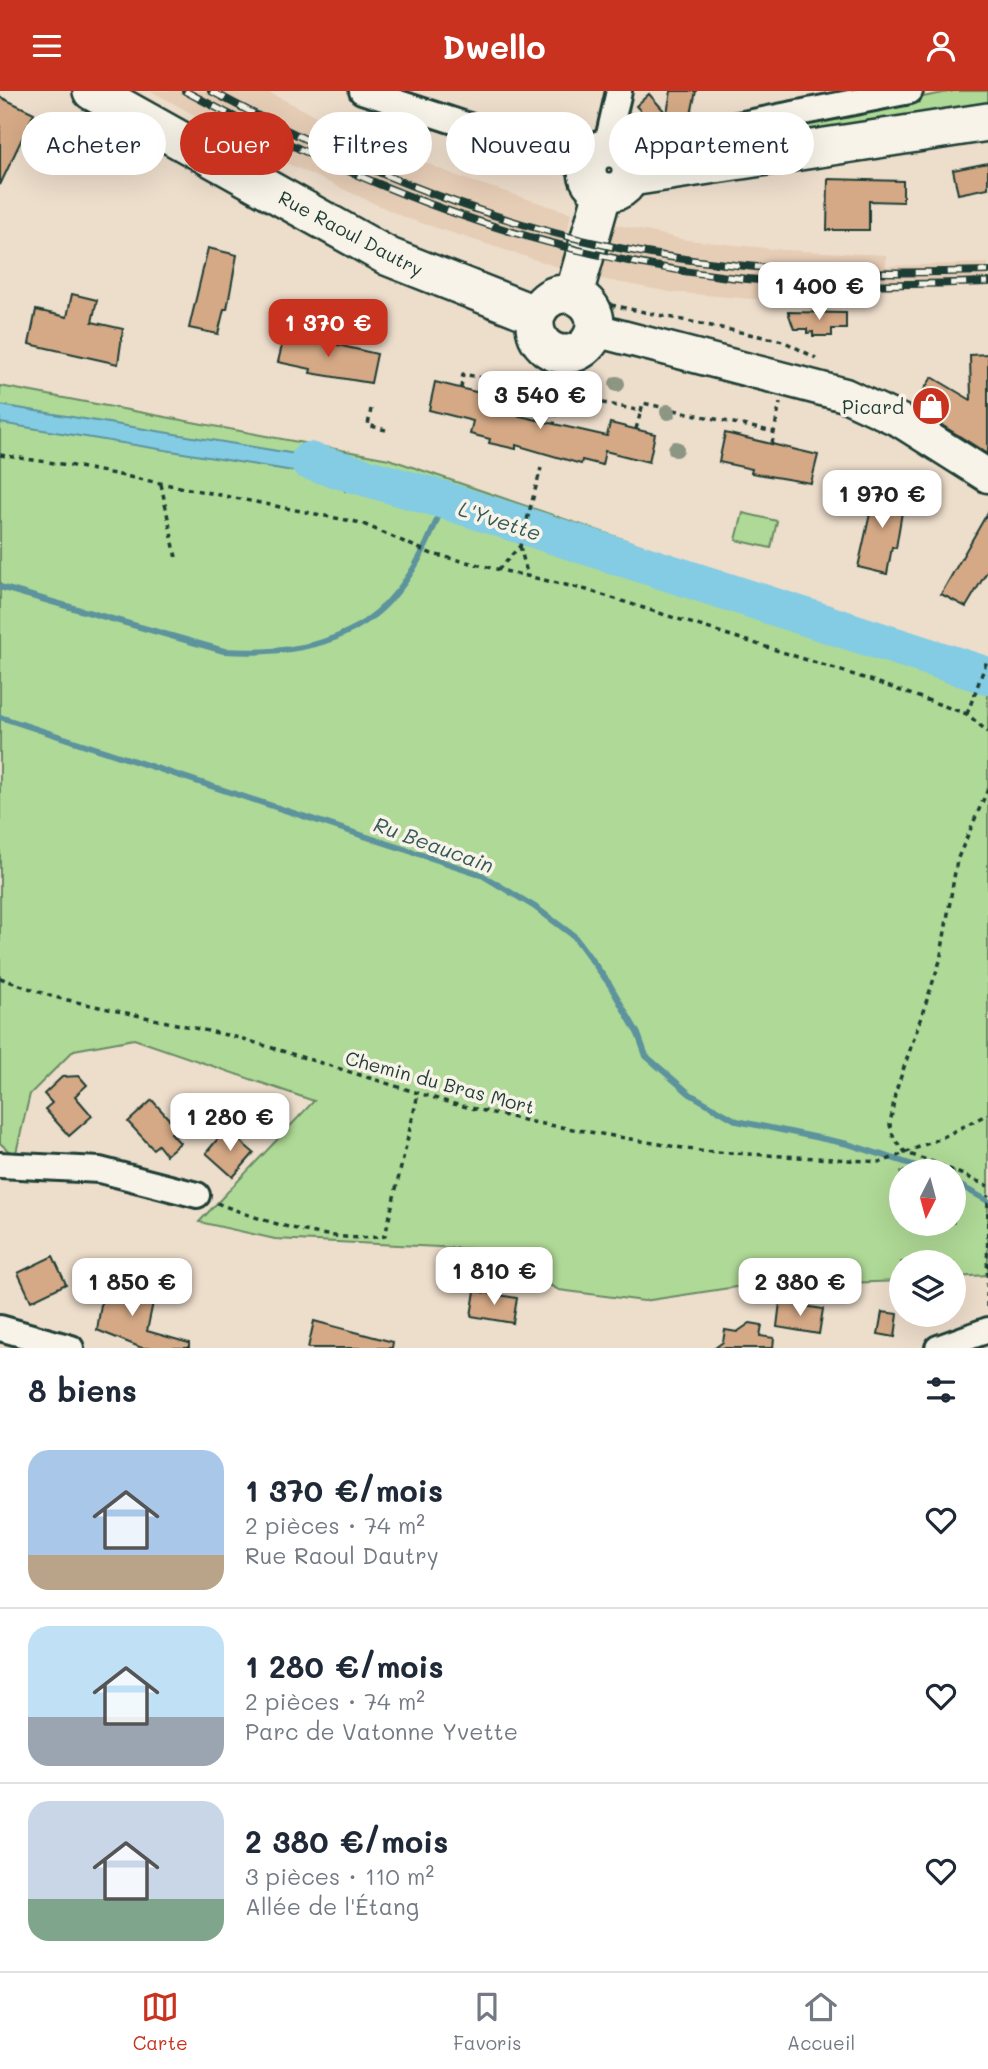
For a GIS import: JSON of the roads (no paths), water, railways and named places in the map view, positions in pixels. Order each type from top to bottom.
[{"type":"main road","name":"Rue Raoul Dautry","points":[[96,93],[389,257],[536,315]]},
{"type":"main road","points":[[814,143],[988,122]]},
{"type":"main road","points":[[586,309],[555,295],[547,300],[536,315],[537,335],[542,343],[549,350],[561,354],[578,352],[586,347],[586,309],[609,174]]},
{"type":"street","points":[[362,91],[564,157],[609,168]]},
{"type":"street","points":[[617,112],[619,91]]},
{"type":"street","points":[[804,112],[910,91]]},
{"type":"street","points":[[586,309],[845,395],[901,421],[988,476]]},
{"type":"street","points":[[0,1165],[100,1170],[197,1195]]},
{"type":"street","points":[[0,1328],[71,1348]]},
{"type":"street","points":[[938,1348],[988,1331]]},
{"type":"water","points":[[0,405],[350,463],[370,462],[345,491],[338,481],[305,473],[0,423]]},
{"type":"waterway","name":"L'Yvette","points":[[309,461],[444,500],[988,676]]},
{"type":"waterway","points":[[0,587],[224,651],[267,651],[304,647],[337,637],[365,622],[389,601],[410,574],[428,540],[444,500]]},
{"type":"waterway","name":"Ru Beaucain","points":[[0,717],[480,874],[535,907],[574,936],[610,985],[638,1034],[646,1056],[690,1094],[737,1121],[848,1144],[895,1159]]},
{"type":"waterway","name":"Ru Beaucain","points":[[966,1189],[988,1201]]},
{"type":"railway","points":[[185,91],[250,125],[381,185],[515,233],[584,251],[655,266],[760,280],[858,284],[988,282]]},
{"type":"railway","points":[[211,91],[307,140],[404,183],[454,202],[557,234],[656,255],[750,266],[845,272],[988,271]]},
{"type":"place","name":"Picard","points":[[931,406]]}]
